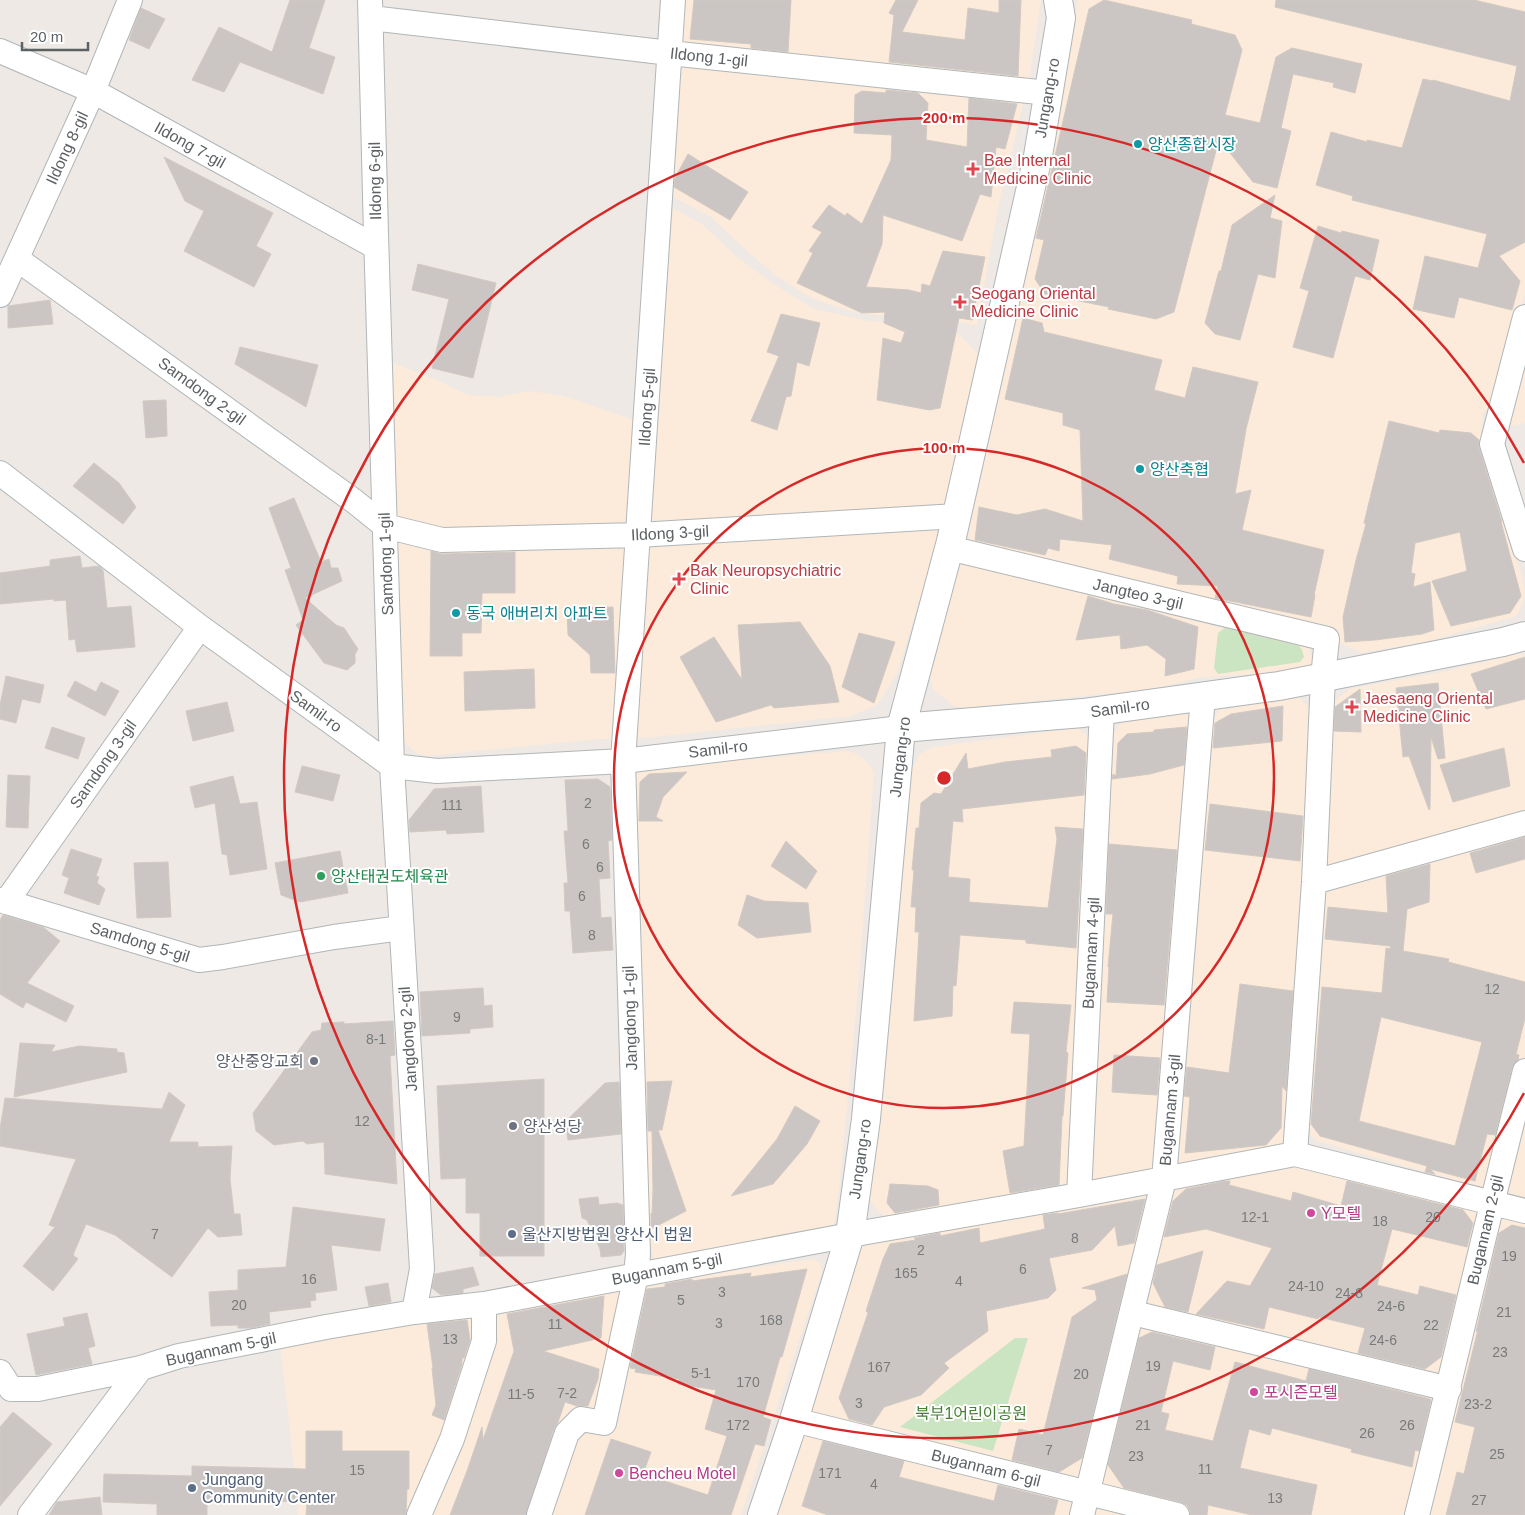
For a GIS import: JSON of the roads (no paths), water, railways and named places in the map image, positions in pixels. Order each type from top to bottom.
[{"type":"main road","name":"Jungang-ro","points":[[762,1515],[794,1420],[850,1235],[866,1110],[901,728],[957,516],[1036,165],[1062,6]]},
{"type":"main road","name":"Samil-ro","points":[[901,728],[1083,713],[1279,686],[1525,636]]},
{"type":"street","name":"Ildong 8-gil","points":[[0,295],[93,91],[130,0]]},
{"type":"street","name":"Ildong 5-gil","points":[[622,761],[673,0]]},
{"type":"street","name":"Ildong 1-gil","points":[[371,9],[670,53],[1048,93]]},
{"type":"street","name":"Ildong 6-gil","points":[[371,9],[380,362]]},
{"type":"street","name":"Ildong 7-gil","points":[[0,51],[93,91],[376,247]]},
{"type":"street","name":"Samdong 2-gil","points":[[17,259],[354,501],[385,526]]},
{"type":"street","points":[[1525,317],[1492,444],[1525,549]]},
{"type":"street","name":"Samdong 1-gil","points":[[380,362],[392,766]]},
{"type":"street","name":"Samil-ro","points":[[0,473],[200,627],[392,766],[437,770],[622,761],[901,728]]},
{"type":"street","name":"Ildong 3-gil","points":[[385,526],[442,540],[638,535],[957,516]]},
{"type":"street","name":"Jangteo 3-gil","points":[[949,548],[1327,639],[1323,677]]},
{"type":"street","name":"Samdong 3-gil","points":[[3,901],[200,627]]},
{"type":"street","points":[[1295,1154],[1314,882],[1323,677]]},
{"type":"street","name":"Bugannam 3-gil","points":[[1085,1504],[1133,1313],[1164,1179],[1203,696]]},
{"type":"street","name":"Bugannam 4-gil","points":[[1079,1196],[1102,710]]},
{"type":"street","name":"Jangdong 1-gil","points":[[539,1515],[567,1432],[581,1419],[604,1423],[636,1275],[637,1234],[622,761]]},
{"type":"street","name":"Jangdong 2-gil","points":[[392,766],[422,1268],[414,1312]]},
{"type":"street","points":[[1314,882],[1525,823]]},
{"type":"street","name":"Samdong 5-gil","points":[[3,901],[199,960],[334,937],[401,928]]},
{"type":"street","name":"Bugannam 2-gil","points":[[1417,1515],[1491,1202],[1525,1071]]},
{"type":"street","points":[[850,1235],[1079,1196],[1295,1154],[1525,1211]]},
{"type":"street","name":"Bugannam 5-gil","points":[[0,1372],[11,1389],[38,1389],[140,1368],[179,1356],[414,1312],[484,1304],[850,1235]]},
{"type":"street","points":[[419,1515],[452,1439],[484,1341],[484,1304]]},
{"type":"street","points":[[1133,1313],[1448,1389]]},
{"type":"street","points":[[30,1515],[140,1368]]},
{"type":"street","name":"Bugannam 6-gil","points":[[794,1420],[1085,1504],[1177,1515]]},
{"type":"place","name":"양산종합시장","points":[[1138,144]]},
{"type":"place","name":"Bae Internal Medicine Clinic","points":[[973,169]]},
{"type":"place","name":"Seogang Oriental Medicine Clinic","points":[[960,302]]},
{"type":"place","name":"양산축협","points":[[1140,469]]},
{"type":"place","name":"Bak Neuropsychiatric Clinic","points":[[679,579]]},
{"type":"place","name":"동국 애버리치 아파트","points":[[456,613]]},
{"type":"place","name":"Jaesaeng Oriental Medicine Clinic","points":[[1352,707]]},
{"type":"place","name":"양산태권도체육관","points":[[321,876]]},
{"type":"place","name":"양산중앙교회","points":[[314,1061]]},
{"type":"place","name":"양산성당","points":[[513,1126]]},
{"type":"place","name":"Y모텔","points":[[1311,1213]]},
{"type":"place","name":"울산지방법원 양산시 법원","points":[[512,1234]]},
{"type":"place","name":"포시즌모텔","points":[[1254,1392]]},
{"type":"place","name":"Bencheu Motel","points":[[619,1473]]},
{"type":"place","name":"Jungang Community Center","points":[[192,1488]]},
{"type":"park label","name":"북부1어린이공원","points":[[971,1413]]}]
